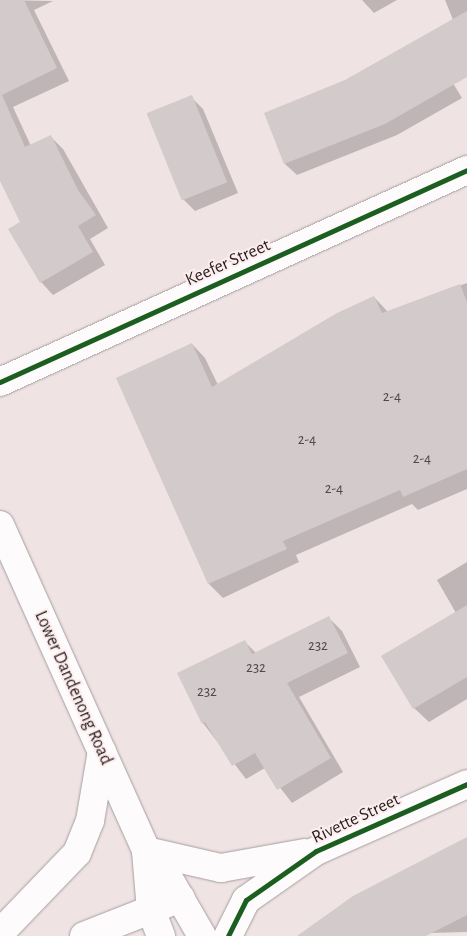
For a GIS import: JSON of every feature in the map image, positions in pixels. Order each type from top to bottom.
[{"type":"main road","name":"Keefer Street","points":[[0,382],[467,170]]},
{"type":"main road","name":"Lower Dandenong Road","points":[[0,525],[146,851],[181,898],[196,934]]},
{"type":"main road","points":[[0,933],[77,853],[90,822],[102,751]]},
{"type":"main road","name":"Rivette Street","points":[[228,936],[246,900],[316,851],[467,784]]},
{"type":"main road","name":"Lower Dandenong Road","points":[[146,851],[151,910],[161,936]]},
{"type":"main road","name":"Rivette Street","points":[[146,851],[221,868],[316,851]]},
{"type":"main road","points":[[84,936],[181,898]]},
{"type":"building","points":[[0,0],[24,0],[57,68],[2,95],[25,147],[51,135],[78,190],[96,215],[78,226],[93,252],[40,283],[8,229],[20,222],[0,181]]},
{"type":"building","points":[[467,11],[467,77],[385,124],[284,164],[264,113],[345,80]]},
{"type":"building","points":[[192,95],[227,182],[182,201],[147,113]]},
{"type":"building","points":[[460,284],[467,302],[467,469],[403,497],[400,490],[283,541],[287,549],[208,584],[116,378],[192,343],[212,387],[337,313],[374,296],[382,313]]},
{"type":"building","points":[[467,605],[467,677],[413,709],[381,656]]},
{"type":"building","points":[[329,616],[348,653],[287,683],[331,758],[277,790],[255,753],[232,766],[205,722],[202,724],[177,673],[245,640],[252,654]]},
{"type":"building","points":[[467,837],[467,915],[426,936],[297,936],[353,896]]},
{"type":"cycle path","points":[[0,382],[467,170]]},
{"type":"cycle path","points":[[228,936],[246,900],[316,851],[467,784]]}]
